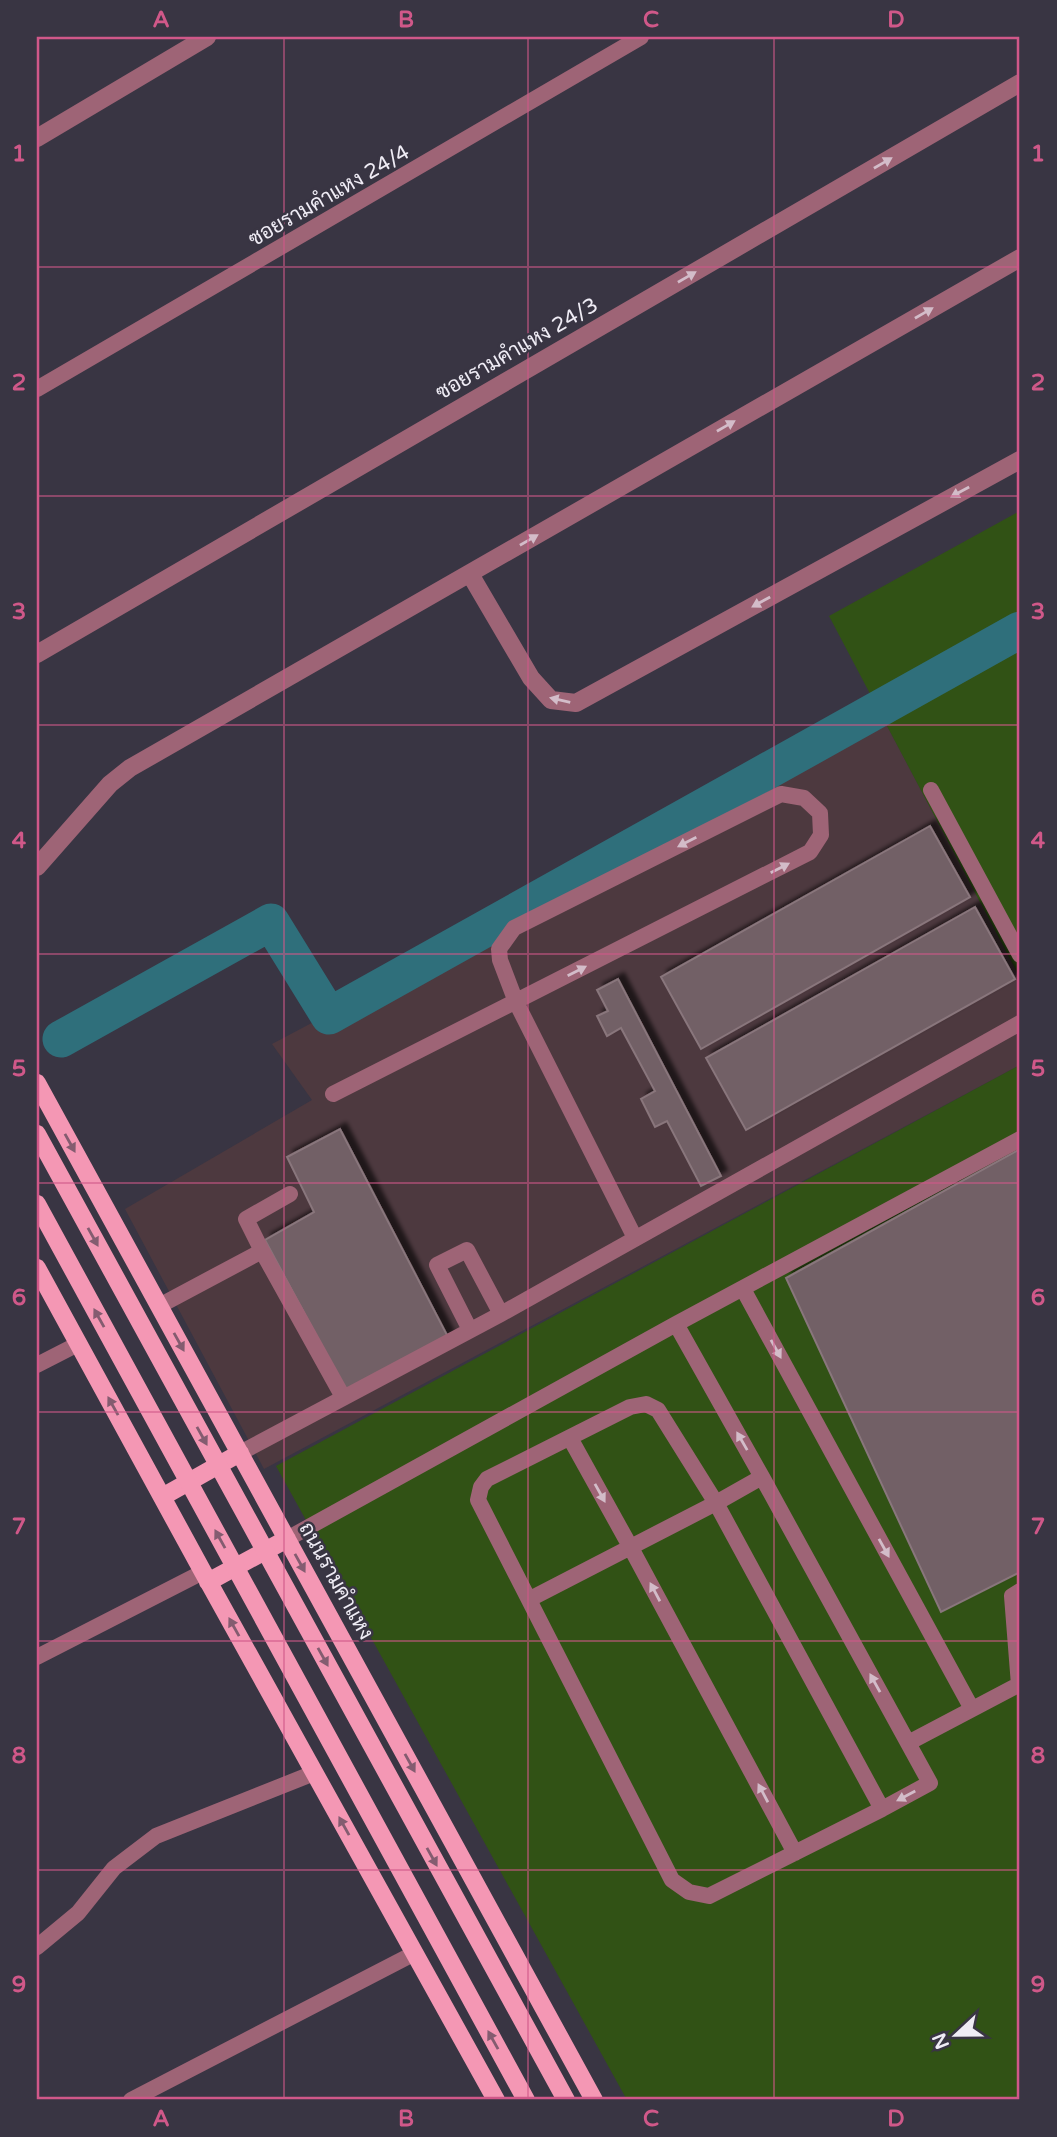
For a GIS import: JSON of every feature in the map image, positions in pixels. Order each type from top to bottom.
[{"type":"main road","name":"ถนนรามคำแหง","points":[[37,1083],[594,2100]]},
{"type":"main road","points":[[37,1134],[566,2100]]},
{"type":"main road","points":[[37,1203],[526,2100]]},
{"type":"main road","points":[[37,1268],[205,1577],[496,2100]]},
{"type":"main road","points":[[162,1497],[240,1453]]},
{"type":"main road","points":[[205,1577],[287,1539]]},
{"type":"street","points":[[37,138],[207,37]]},
{"type":"street","name":"ซอยรามคำแหง 24/3","points":[[37,654],[1020,83]]},
{"type":"street","points":[[37,867],[110,784],[130,768],[1020,258]]},
{"type":"street","points":[[470,573],[531,678],[551,700],[576,703],[1020,460]]},
{"type":"lane","name":"ซอยรามคำแหง 24/4","points":[[37,389],[641,37]]},
{"type":"lane","points":[[931,790],[1020,954]]},
{"type":"lane","points":[[333,1094],[516,1002],[810,852],[821,835],[820,813],[804,798],[781,794],[514,928],[499,949],[499,960],[516,1002],[635,1238]]},
{"type":"lane","points":[[240,1453],[663,1225],[1020,1023]]},
{"type":"lane","points":[[287,1539],[676,1324],[1020,1139]]},
{"type":"lane","points":[[290,1195],[246,1219],[343,1397]]},
{"type":"lane","points":[[470,1330],[437,1265],[467,1250],[501,1314]]},
{"type":"lane","points":[[159,1306],[262,1251]]},
{"type":"lane","points":[[743,1289],[972,1709]]},
{"type":"lane","points":[[676,1324],[930,1783],[882,1808],[795,1853],[709,1896],[689,1892],[672,1880],[478,1500],[481,1487],[488,1479],[630,1406],[646,1404],[659,1410],[716,1503],[882,1808]]},
{"type":"lane","points":[[37,1365],[78,1344]]},
{"type":"lane","points":[[570,1438],[795,1853]]},
{"type":"lane","points":[[530,1599],[762,1477]]},
{"type":"lane","points":[[37,1657],[205,1577]]},
{"type":"lane","points":[[908,1743],[1020,1684],[1012,1596],[1020,1591]]},
{"type":"lane","points":[[37,1947],[78,1913],[114,1868],[156,1836],[314,1773]]},
{"type":"lane","points":[[131,2100],[415,1954]]},
{"type":"shaded area","points":[[884,720],[1020,978],[1020,1065],[264,1469],[125,1209],[312,1100],[272,1044]]},
{"type":"green space","points":[[1020,511],[1020,978],[829,616]]},
{"type":"green space","points":[[1020,1065],[1020,2100],[627,2100],[276,1466]]},
{"type":"building","points":[[930,826],[970,897],[701,1049],[661,977]]},
{"type":"building","points":[[975,907],[1015,979],[746,1130],[706,1058]]},
{"type":"building","points":[[618,979],[721,1176],[701,1186],[667,1121],[655,1127],[641,1099],[655,1091],[621,1028],[607,1036],[597,1016],[608,1011],[597,990]]},
{"type":"building","points":[[340,1129],[448,1337],[346,1391],[265,1240],[314,1212],[287,1157]]},
{"type":"building","points":[[1020,1149],[1020,1572],[941,1612],[786,1278]]},
{"type":"waterway","points":[[61,1039],[271,922],[329,1016],[1020,630]]}]
